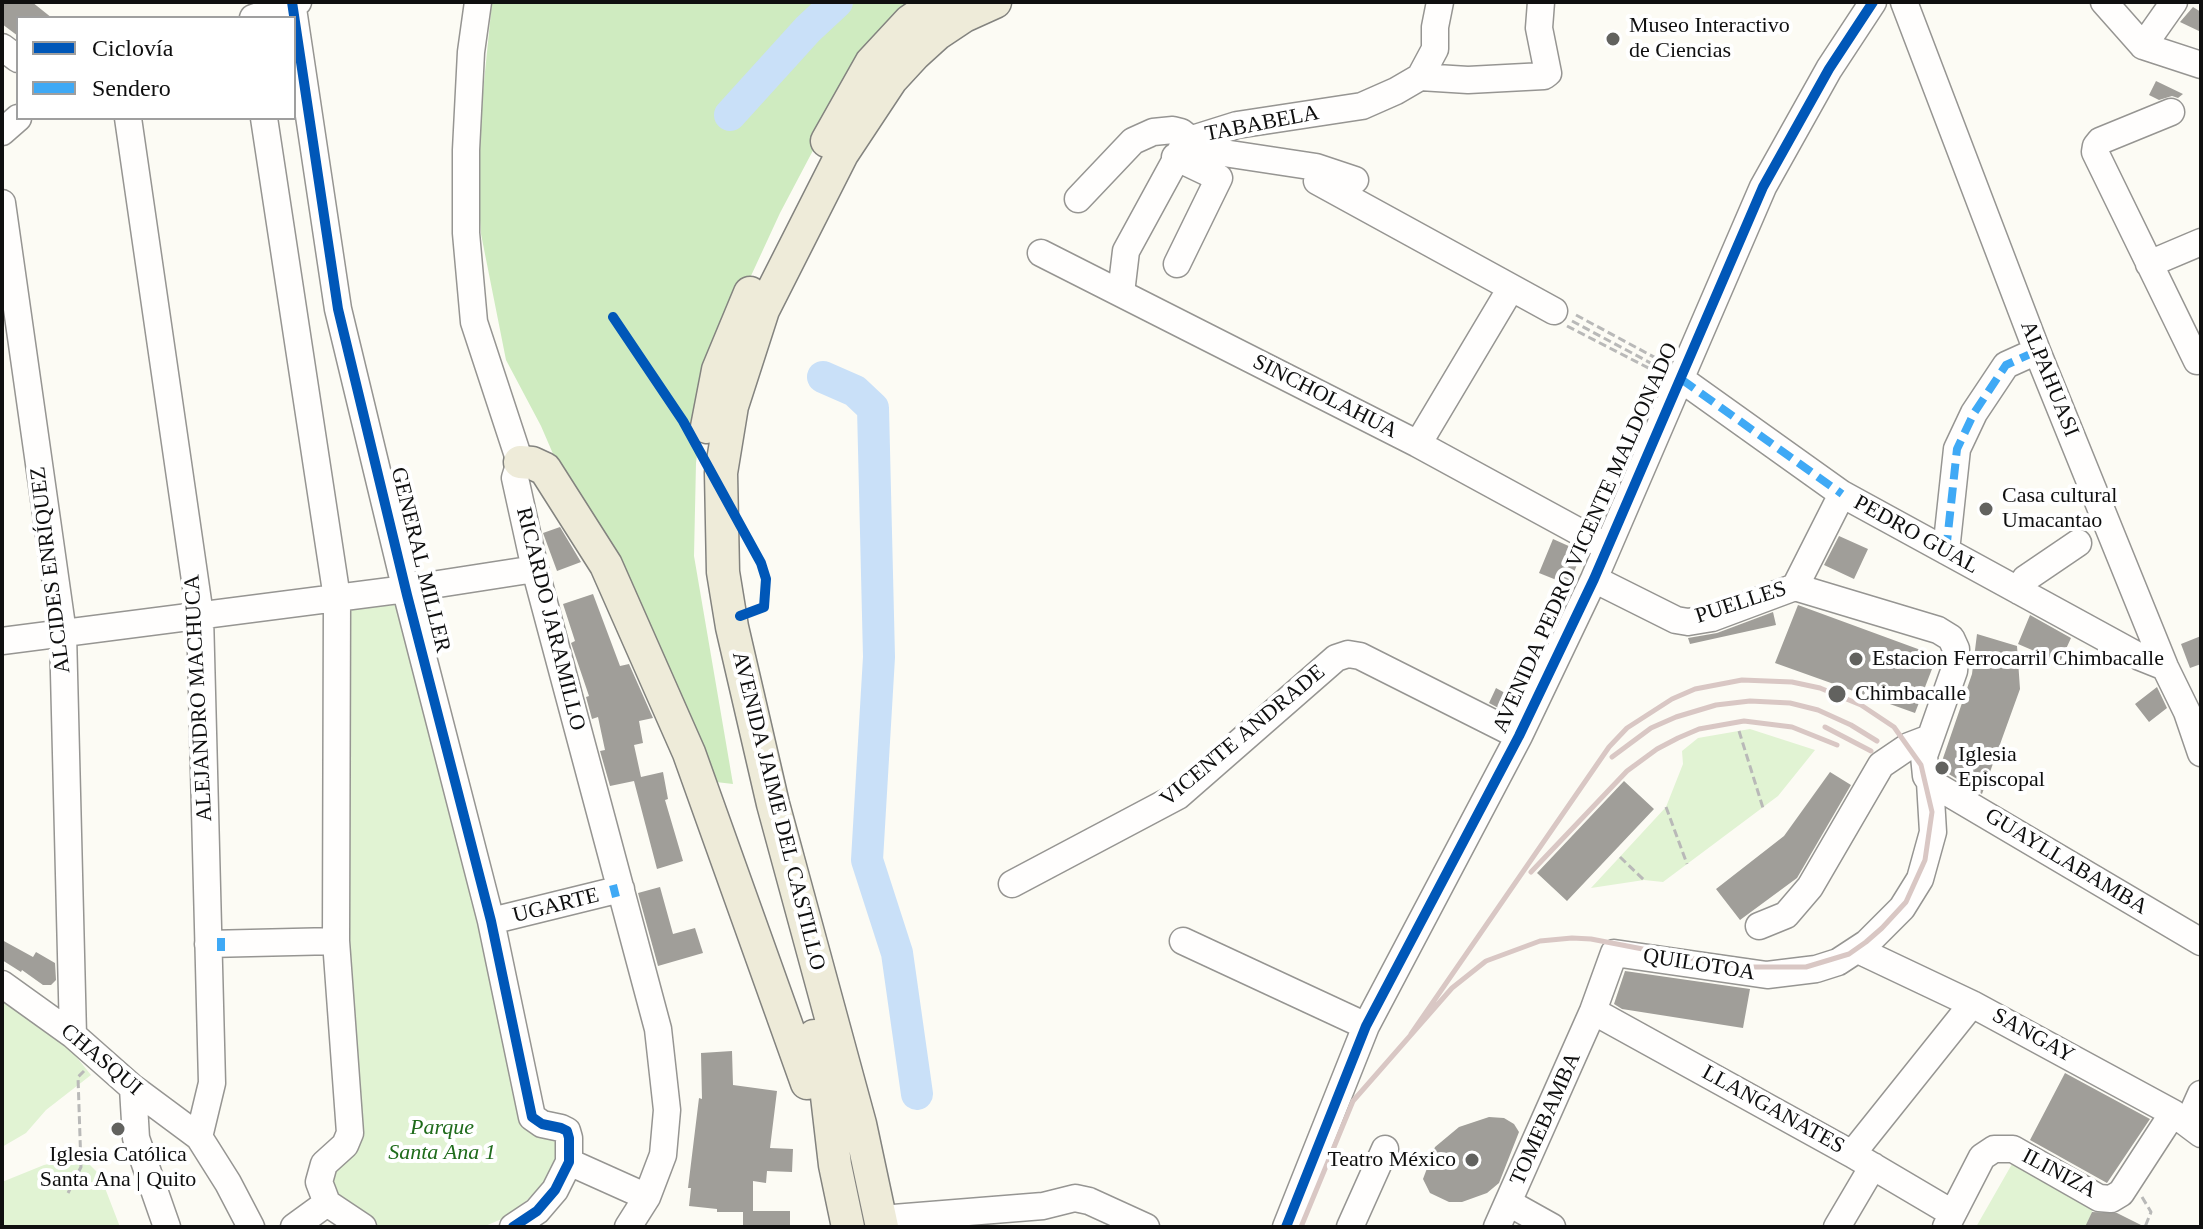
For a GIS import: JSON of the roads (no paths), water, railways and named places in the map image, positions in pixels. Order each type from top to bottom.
[{"type":"main road","name":"AVENIDA JAIME DEL CASTILLO","points":[[848,1227],[835,1165],[825,1079],[709,609],[702,560],[702,469],[718,370],[737,320],[794,202],[871,63],[910,21],[938,2]]},
{"type":"main road","name":"AVENIDA JAIME DEL CASTILLO","points":[[881,1223],[860,1124],[773,804],[732,627],[720,529],[722,462],[732,406],[763,310],[842,154],[891,80],[915,54],[964,16],[995,2]]},
{"type":"main road","points":[[520,462],[545,469],[606,565],[689,753],[835,1165]]},
{"type":"street","name":"RICARDO JARAMILLO","points":[[478,2],[471,52],[466,150],[466,233],[474,322],[520,462],[515,478],[535,569],[658,1029],[667,1110],[663,1155],[647,1197],[628,1227]]},
{"type":"street","points":[[1440,2],[1435,49],[1420,77],[1468,80],[1544,76],[1548,73],[1539,28],[1541,2]]},
{"type":"street","name":"AVENIDA PEDRO VICENTE MALDONADO","points":[[1286,1227],[1366,1026],[1519,736],[1594,579],[1668,372],[1763,187],[1829,69],[1873,2]]},
{"type":"street","name":"ALPAHUASI","points":[[1904,2],[2037,351],[2165,667],[2187,712],[2201,753]]},
{"type":"street","points":[[2104,2],[2143,46],[2201,65]]},
{"type":"street","points":[[2143,46],[2174,2]]},
{"type":"street","points":[[259,16],[295,3]]},
{"type":"street","name":"GENERAL MILLER","points":[[295,3],[338,309],[491,921],[532,1117],[535,1122],[567,1131],[569,1162]]},
{"type":"street","name":"TABABELA","points":[[1183,148],[1237,125],[1362,106],[1420,77]]},
{"type":"street","points":[[2171,112],[2100,141],[2095,152],[2197,361]]},
{"type":"street","name":"ALEJANDRO MACHUCA","points":[[128,120],[200,615],[212,1083],[199,1137]]},
{"type":"street","points":[[264,120],[337,598],[336,941],[350,1133],[345,1145],[324,1164],[319,1182],[327,1203],[363,1227]]},
{"type":"street","points":[[1078,199],[1133,141],[1153,132],[1173,130],[1183,148],[1219,178],[1177,264]]},
{"type":"street","points":[[1183,148],[1316,167],[1355,180]]},
{"type":"street","points":[[1121,293],[1126,251],[1183,148]]},
{"type":"street","points":[[1317,181],[1560,314]]},
{"type":"street","name":"ALCIDES ENRÍQUEZ","points":[[2,203],[63,633],[73,1035]]},
{"type":"street","points":[[2149,264],[2201,242]]},
{"type":"street","name":"SINCHOLAHUA","points":[[1041,253],[1418,444],[1607,547]]},
{"type":"street","points":[[1418,444],[1511,288]]},
{"type":"street","points":[[1946,551],[1957,449],[1974,413],[2006,365],[2037,351]]},
{"type":"street","name":"PEDRO GUAL","points":[[1668,372],[1842,494],[2140,657],[2165,667]]},
{"type":"street","name":"PUELLES","points":[[1594,579],[1664,615],[1688,622],[1712,618],[1795,587],[1842,494]]},
{"type":"street","points":[[2019,591],[2025,579],[2078,543]]},
{"type":"street","points":[[2,641],[406,589],[535,569]]},
{"type":"street","name":"QUILOTOA","points":[[1593,1011],[1612,956],[1619,952],[1767,975],[1816,969],[1838,962],[1889,924],[1920,879],[1933,832],[1930,782],[1924,765],[1957,659],[1956,649],[1951,638],[1938,630],[1795,587]]},
{"type":"street","name":"VICENTE ANDRADE","points":[[1012,884],[1178,796],[1336,658],[1348,654],[1360,656],[1519,736]]},
{"type":"street","points":[[1759,926],[1786,915],[1810,887],[1881,765],[1909,746],[1930,738]]},
{"type":"street","name":"GUAYLLABAMBA","points":[[1930,782],[2201,942]]},
{"type":"street","name":"UGARTE","points":[[491,921],[621,889]]},
{"type":"street","points":[[208,944],[336,941]]},
{"type":"street","points":[[1183,941],[1366,1026]]},
{"type":"street","name":"SANGAY","points":[[1858,950],[1972,1004],[2188,1123]]},
{"type":"street","name":"CHASQUI","points":[[2,984],[73,1035],[133,1088],[199,1137]]},
{"type":"street","points":[[1837,1227],[1862,1160],[1972,1004]]},
{"type":"street","name":"LLANGANATES","points":[[1593,1011],[1862,1160],[1949,1220]]},
{"type":"street","name":"TOMEBAMBA","points":[[1497,1227],[1593,1011]]},
{"type":"street","points":[[133,1088],[136,1138],[167,1227]]},
{"type":"street","name":"ILINIZA","points":[[1949,1220],[1982,1157],[1994,1149],[2013,1149],[2099,1198],[2111,1199],[2121,1193],[2188,1123],[2201,1094]]},
{"type":"street","points":[[199,1137],[251,1227]]},
{"type":"street","points":[[1350,1227],[1385,1149]]},
{"type":"street","points":[[513,1227],[537,1211],[555,1190],[569,1162],[647,1197]]},
{"type":"street","points":[[881,1223],[1043,1206],[1075,1198],[1089,1201],[1146,1227]]},
{"type":"street","points":[[294,1227],[327,1203]]},
{"type":"street","points":[[1509,1203],[1552,1227]]},
{"type":"waterway","points":[[730,115],[808,29],[837,2]]},
{"type":"waterway","points":[[823,377],[855,391],[873,408],[879,657],[867,860],[897,953],[917,1094]]},
{"type":"railway","points":[[1301,1227],[1353,1101],[1452,988],[1486,961],[1540,941],[1572,938],[1720,964],[1806,967],[1849,954],[1866,942],[1906,902],[1925,860],[1932,812],[1921,765],[1894,727],[1861,705],[1820,688],[1792,682],[1742,680],[1695,689],[1672,699],[1627,728],[1609,747],[1411,1034]]},
{"type":"railway","points":[[1612,757],[1651,728],[1676,717],[1716,705],[1750,701],[1790,703],[1818,710],[1877,741]]},
{"type":"railway","points":[[1531,872],[1627,771],[1657,749],[1699,729],[1744,721],[1792,727],[1837,745]]},
{"type":"railway","points":[[1825,727],[1871,751]]},
{"type":"place","name":"Museo Interactivo de Ciencias","points":[[1613,39]]},
{"type":"place","name":"Casa cultural Umacantao","points":[[1986,509]]},
{"type":"place","name":"Estacion Ferrocarril Chimbacalle","points":[[1856,659]]},
{"type":"place","name":"Chimbacalle","points":[[1837,694]]},
{"type":"place","name":"Iglesia Episcopal","points":[[1942,768]]},
{"type":"place","name":"Iglesia Católica Santa Ana | Quito","points":[[118,1129]]},
{"type":"place","name":"Teatro México","points":[[1472,1160]]},
{"type":"park label","name":"Parque Santa Ana 1","points":[[442,1140]]}]
